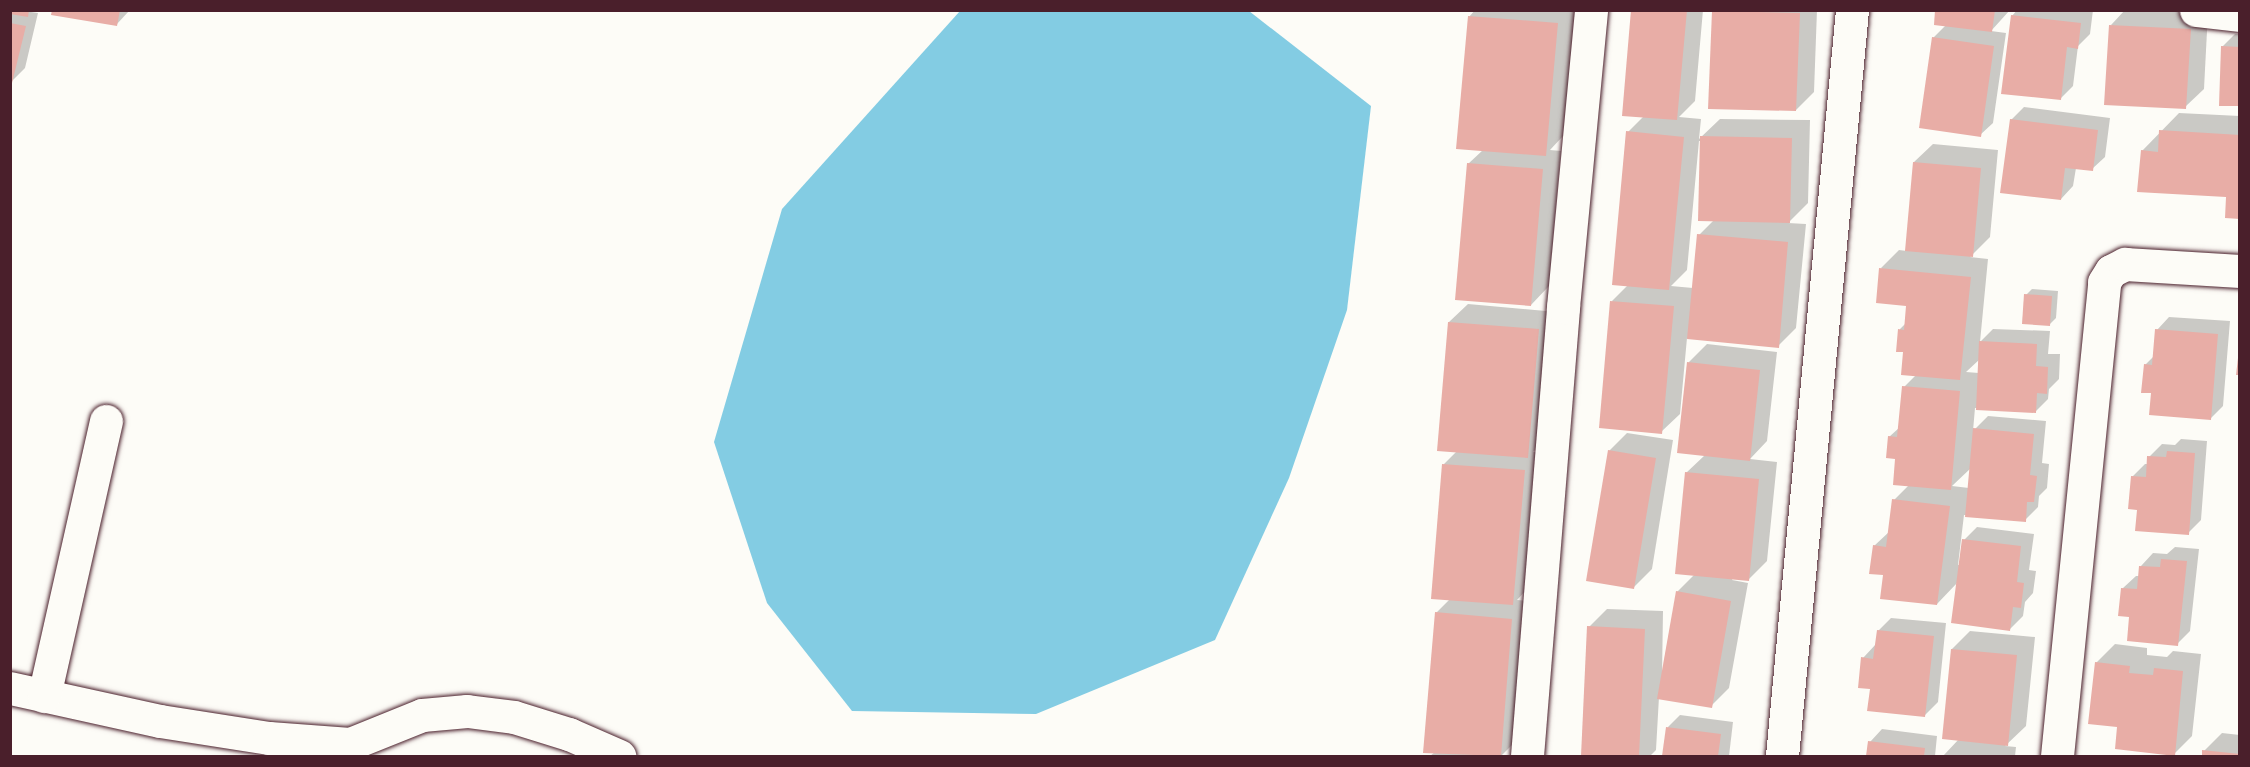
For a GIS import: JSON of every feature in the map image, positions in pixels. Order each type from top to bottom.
[{"type":"street","points":[[1527,756],[1562,319],[1591,10]]},
{"type":"street","points":[[1782,756],[1852,10]]},
{"type":"street","points":[[2196,10],[2240,15]]},
{"type":"street","points":[[2057,756],[2104,282],[2111,271],[2125,264],[2240,271]]},
{"type":"street","points":[[44,696],[106,422]]},
{"type":"street","points":[[10,688],[160,721],[350,750],[422,715],[467,711],[514,717],[569,734],[619,756]]},
{"type":"water","points":[[960,11],[1249,11],[1371,106],[1347,310],[1289,478],[1215,640],[1036,714],[852,711],[767,603],[714,442],[782,209]]},
{"type":"building","points":[[10,10],[29,10],[28,17],[10,14]]},
{"type":"building","points":[[52,10],[120,10],[117,26],[51,15]]},
{"type":"building","points":[[1631,10],[1687,10],[1677,120],[1622,116]]},
{"type":"building","points":[[1935,10],[1995,10],[1992,32],[1934,25]]},
{"type":"building","points":[[1712,11],[1800,13],[1796,111],[1708,109]]},
{"type":"building","points":[[2011,15],[2081,23],[2078,49],[2067,47],[2061,100],[2001,94]]},
{"type":"building","points":[[1468,16],[1558,23],[1546,156],[1456,149]]},
{"type":"building","points":[[10,23],[26,26],[12,83],[10,82]]},
{"type":"building","points":[[2109,25],[2191,29],[2186,109],[2104,105]]},
{"type":"building","points":[[1932,37],[1994,46],[1981,137],[1919,128]]},
{"type":"building","points":[[2221,46],[2240,47],[2240,106],[2219,106]]},
{"type":"building","points":[[2010,119],[2098,130],[2093,171],[2065,168],[2061,200],[2000,193]]},
{"type":"building","points":[[2159,130],[2240,135],[2240,219],[2225,218],[2226,197],[2137,192],[2141,150],[2158,152]]},
{"type":"building","points":[[1626,131],[1684,137],[1669,290],[1612,285]]},
{"type":"building","points":[[1700,136],[1792,138],[1790,223],[1698,221]]},
{"type":"building","points":[[1913,162],[1981,168],[1973,257],[1905,251]]},
{"type":"building","points":[[1467,163],[1543,169],[1531,306],[1455,300]]},
{"type":"building","points":[[1697,234],[1788,242],[1779,348],[1687,339]]},
{"type":"building","points":[[1879,268],[1971,277],[1960,380],[1901,375],[1903,352],[1896,352],[1898,329],[1904,330],[1906,306],[1876,303]]},
{"type":"building","points":[[2024,294],[2052,296],[2050,326],[2022,324]]},
{"type":"building","points":[[1610,301],[1674,306],[1662,434],[1599,428]]},
{"type":"building","points":[[1448,322],[1539,329],[1528,458],[1437,451]]},
{"type":"building","points":[[2155,329],[2218,334],[2211,420],[2149,415],[2151,393],[2141,393],[2144,364],[2152,365]]},
{"type":"building","points":[[1979,341],[2037,344],[2036,366],[2048,367],[2047,394],[2037,393],[2036,413],[1976,410]]},
{"type":"building","points":[[2238,358],[2240,359],[2240,375],[2236,375]]},
{"type":"building","points":[[1687,362],[1760,370],[1750,461],[1677,453]]},
{"type":"building","points":[[1902,386],[1960,391],[1951,490],[1893,485],[1895,459],[1886,458],[1888,436],[1897,437]]},
{"type":"building","points":[[1973,428],[2034,434],[2030,475],[2037,476],[2034,502],[2027,502],[2026,522],[1965,517]]},
{"type":"building","points":[[1608,450],[1656,458],[1634,589],[1586,581]]},
{"type":"building","points":[[2167,451],[2195,453],[2189,535],[2135,531],[2137,510],[2128,509],[2131,476],[2146,477],[2147,456],[2166,457]]},
{"type":"building","points":[[1442,464],[1525,470],[1513,605],[1431,599]]},
{"type":"building","points":[[1685,472],[1759,479],[1749,581],[1675,574]]},
{"type":"building","points":[[1892,499],[1950,506],[1937,605],[1880,599],[1883,575],[1869,574],[1873,545],[1886,547]]},
{"type":"building","points":[[1962,539],[2021,546],[2017,582],[2024,583],[2021,608],[2013,607],[2010,631],[1951,623]]},
{"type":"building","points":[[2161,559],[2187,561],[2178,646],[2127,641],[2129,617],[2118,616],[2121,588],[2137,589],[2139,566],[2160,567]]},
{"type":"building","points":[[1676,591],[1731,601],[1712,708],[1657,699]]},
{"type":"building","points":[[1435,612],[1512,619],[1501,756],[1423,753]]},
{"type":"building","points":[[1587,626],[1645,629],[1639,756],[1581,756]]},
{"type":"building","points":[[1877,630],[1934,636],[1925,717],[1867,711],[1870,689],[1858,688],[1861,657],[1873,659]]},
{"type":"building","points":[[1951,649],[2017,655],[2008,746],[1942,739]]},
{"type":"building","points":[[2095,662],[2130,666],[2129,673],[2153,675],[2154,668],[2183,671],[2175,756],[2115,749],[2117,727],[2088,724]]},
{"type":"building","points":[[1666,727],[1721,734],[1718,756],[1662,756]]},
{"type":"building","points":[[1868,741],[1925,748],[1924,756],[1866,756]]},
{"type":"building","points":[[2202,750],[2240,754],[2240,756],[2202,756]]}]
